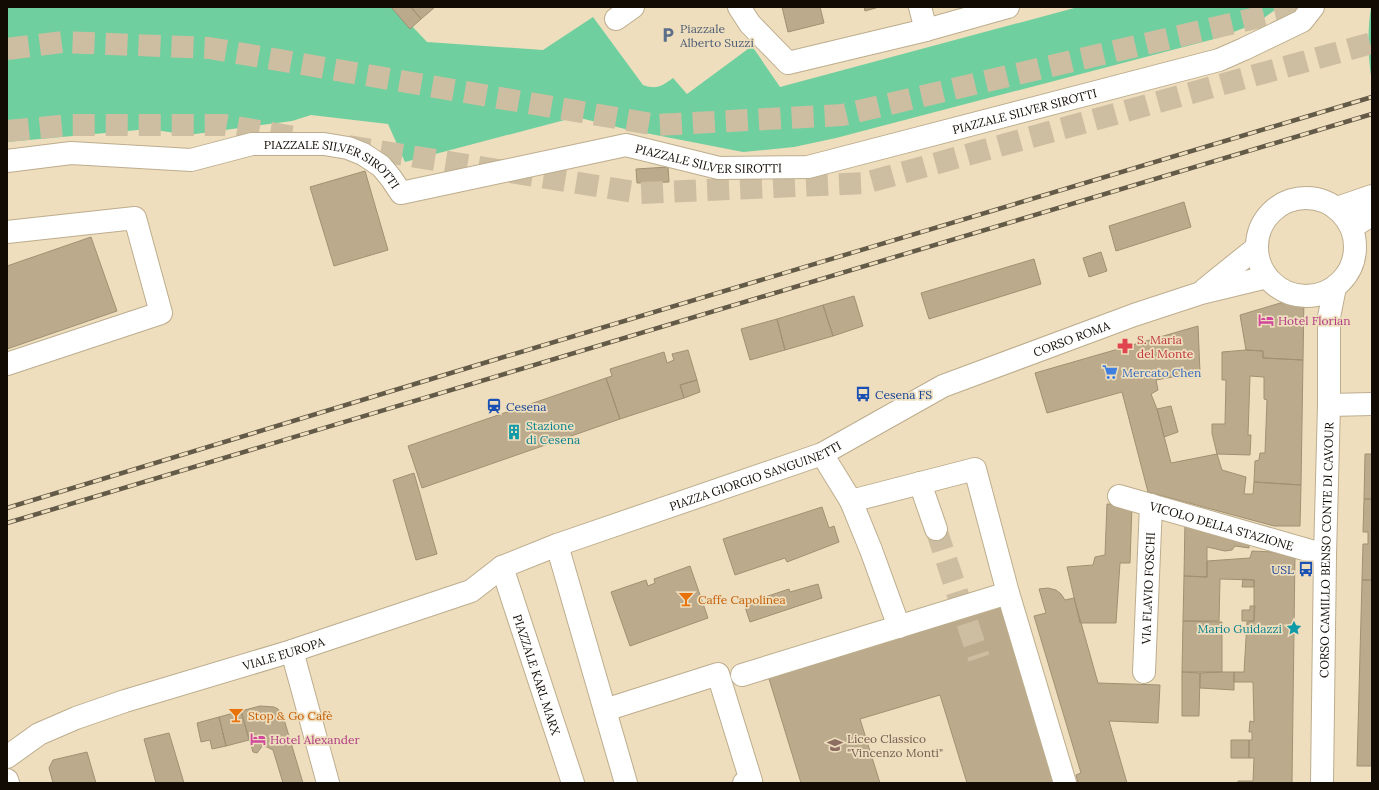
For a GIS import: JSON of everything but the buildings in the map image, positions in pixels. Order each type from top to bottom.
[{"type":"street","points":[[739,7],[750,24],[788,63],[926,30],[1008,7]]},
{"type":"street","points":[[920,7],[926,30]]},
{"type":"street","name":"PIAZZALE SILVER SIROTTI","points":[[7,161],[71,153],[191,160],[252,144],[324,144],[348,148],[363,154],[381,166],[401,193],[626,145],[719,168],[808,167],[1219,60],[1302,21],[1313,7]]},
{"type":"street","points":[[1337,208],[1372,196]]},
{"type":"street","points":[[1312,197],[1322,200],[1337,208],[1352,227],[1356,252],[1347,275],[1335,287],[1311,296],[1289,293],[1274,284],[1267,277],[1259,264],[1256,248],[1263,224],[1272,211],[1295,198],[1312,197]]},
{"type":"street","points":[[1352,227],[1372,215]]},
{"type":"street","points":[[7,232],[135,218],[161,313],[7,364]]},
{"type":"street","name":"CORSO ROMA","points":[[1201,292],[1256,248]]},
{"type":"street","name":"CORSO ROMA","points":[[943,386],[1134,315],[1201,292],[1267,277]]},
{"type":"street","name":"CORSO CAMILLO BENSO CONTE DI CAVOUR","points":[[1322,783],[1325,555],[1329,405],[1329,317],[1335,287]]},
{"type":"street","points":[[1311,296],[1329,317]]},
{"type":"street","name":"PIAZZA GIORGIO SANGUINETTI","points":[[557,545],[822,454],[943,386]]},
{"type":"street","points":[[1329,405],[1372,404]]},
{"type":"street","points":[[822,454],[851,501],[871,550],[899,627]]},
{"type":"street","points":[[851,501],[975,470],[1008,593],[1065,783]]},
{"type":"street","points":[[920,483],[936,529]]},
{"type":"street","name":"VICOLO DELLA STAZIONE","points":[[1119,496],[1325,555]]},
{"type":"street","name":"VIA FLAVIO FOSCHI","points":[[1144,672],[1151,505]]},
{"type":"street","points":[[557,545],[626,783]]},
{"type":"street","name":"VIALE EUROPA","points":[[7,756],[39,734],[76,718],[125,701],[292,651],[471,591],[502,567],[557,545]]},
{"type":"street","name":"PIAZZALE KARL MARX","points":[[502,567],[573,783]]},
{"type":"street","points":[[742,675],[1008,593]]},
{"type":"street","points":[[292,651],[328,783]]},
{"type":"street","points":[[605,710],[718,674],[750,781],[744,783]]},
{"type":"green space","points":[[7,7],[394,7],[427,42],[543,50],[593,17],[643,85],[656,87],[673,78],[687,94],[752,46],[780,87],[1078,7],[1279,7],[1257,23],[1218,38],[836,138],[794,147],[743,152],[625,129],[576,117],[405,162],[388,124],[311,115],[292,121],[188,135],[149,129],[7,142]]},
{"type":"green space","points":[[1372,7],[1372,83],[1368,45]]},
{"type":"tunnel","points":[[7,49],[62,42],[209,48],[657,125],[842,115],[1303,7]]},
{"type":"tunnel","points":[[348,146],[640,193],[865,183],[1372,43]]},
{"type":"tunnel","points":[[7,131],[70,125],[224,125],[300,138]]},
{"type":"tunnel","points":[[936,529],[979,658]]},
{"type":"railway","points":[[7,508],[474,366],[1372,97]]},
{"type":"railway","points":[[7,523],[1372,114]]},
{"type":"place","name":"Piazzale Alberto Suzzi","points":[[668,35]]},
{"type":"place","name":"Hotel Florian","points":[[1266,320]]},
{"type":"place","name":"S. Maria del Monte","points":[[1125,346]]},
{"type":"place","name":"Mercato Chen","points":[[1110,372]]},
{"type":"place","name":"Cesena FS","points":[[863,394]]},
{"type":"place","name":"Cesena","points":[[494,406]]},
{"type":"place","name":"Stazione di Cesena","points":[[514,432]]},
{"type":"place","name":"USL","points":[[1306,569]]},
{"type":"place","name":"Caffe Capolinea","points":[[686,599]]},
{"type":"place","name":"Mario Guidazzi","points":[[1294,628]]},
{"type":"place","name":"Stop & Go Cafè","points":[[236,715]]},
{"type":"place","name":"Hotel Alexander","points":[[258,739]]},
{"type":"place","name":"Liceo Classico \"Vincenzo Monti\"","points":[[835,745]]}]
